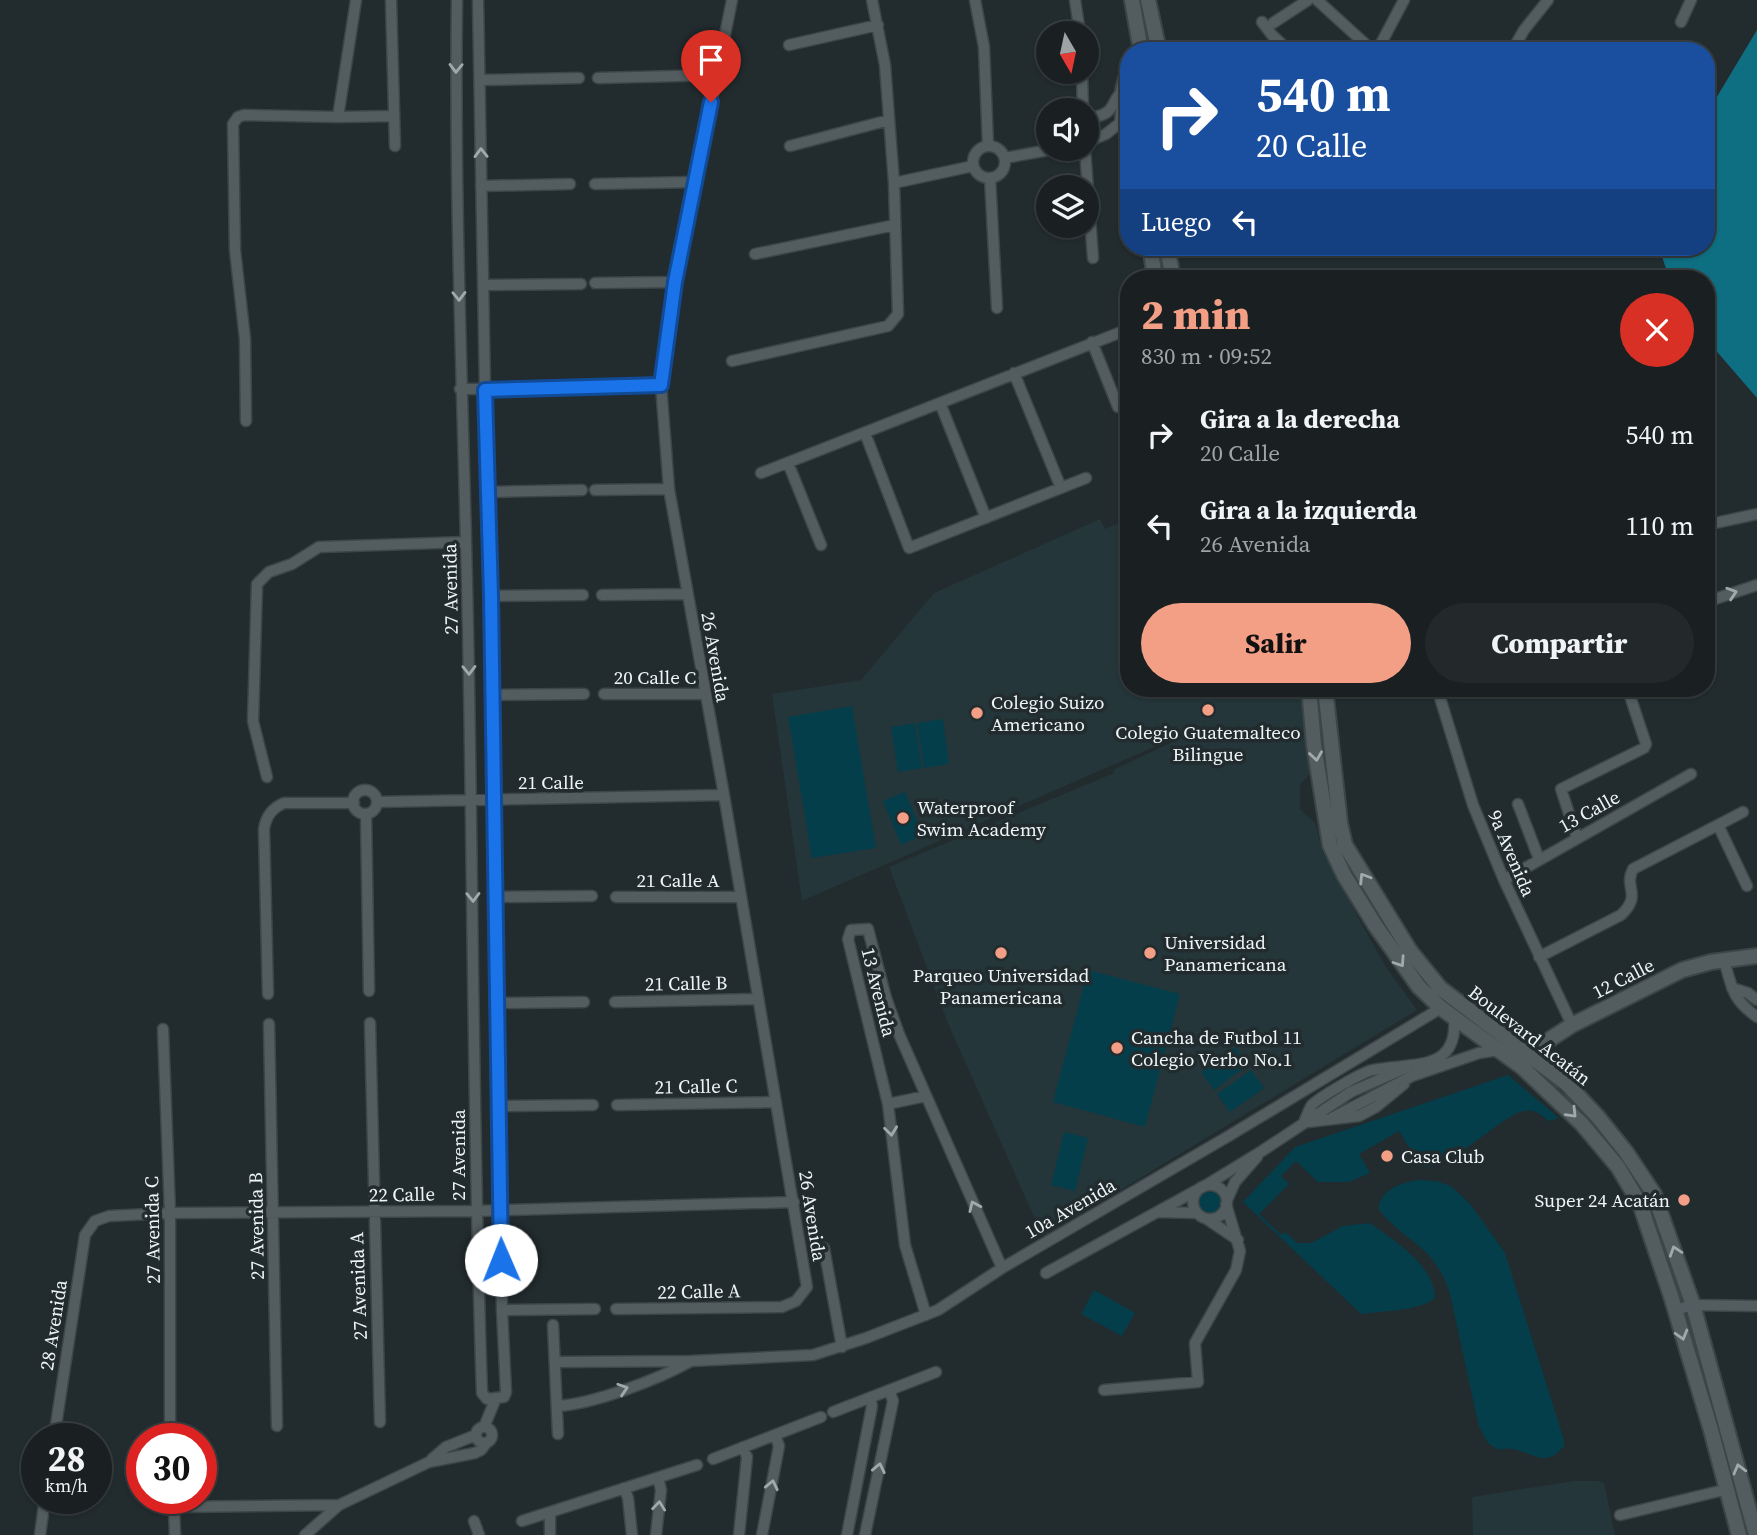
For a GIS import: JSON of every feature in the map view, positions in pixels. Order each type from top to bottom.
[{"type":"main road","points":[[1132,0],[1138,42]]},
{"type":"main road","points":[[1149,0],[1157,42]]},
{"type":"main road","name":"Boulevard Acatán","points":[[1310,697],[1314,746],[1329,845],[1344,875],[1400,962],[1419,987],[1441,1008],[1499,1050],[1527,1061],[1567,1084],[1590,1109],[1654,1194],[1693,1305],[1756,1535]]},
{"type":"main road","name":"Boulevard Acatán","points":[[1326,697],[1340,823],[1345,845],[1353,860],[1410,951],[1440,988],[1527,1061],[1618,1167],[1640,1204],[1675,1310],[1739,1535]]},
{"type":"main road","name":"12 Calle","points":[[1527,1061],[1541,1045],[1572,1026],[1682,970],[1724,960],[1757,956]]},
{"type":"street","points":[[338,117],[356,0]]},
{"type":"street","points":[[391,0],[395,146]]},
{"type":"street","name":"27 Avenida","points":[[457,0],[456,192],[471,800],[475,1211],[482,1393],[487,1399],[496,1398]]},
{"type":"street","points":[[478,0],[499,1003],[502,1310],[506,1392],[504,1397],[496,1398],[484,1427],[477,1430],[476,1435],[480,1442],[488,1442]]},
{"type":"street","name":"26 Avenida","points":[[732,0],[675,282],[661,385],[669,489],[807,1287],[796,1301],[782,1307]]},
{"type":"street","points":[[732,361],[892,323],[899,309],[894,183],[885,65],[872,0]]},
{"type":"street","points":[[975,0],[984,47],[988,145]]},
{"type":"street","points":[[1075,0],[1078,21]]},
{"type":"street","points":[[1279,42],[1272,35],[1267,22],[1308,0]]},
{"type":"street","points":[[1317,0],[1365,42]]},
{"type":"street","points":[[1380,42],[1404,0]]},
{"type":"street","points":[[1518,42],[1548,0]]},
{"type":"street","points":[[1681,23],[1690,0]]},
{"type":"street","points":[[789,45],[878,25]]},
{"type":"street","points":[[598,78],[717,75]]},
{"type":"street","points":[[480,80],[579,78]]},
{"type":"street","points":[[1099,116],[1110,112],[1120,98]]},
{"type":"street","points":[[246,421],[245,339],[235,250],[233,124],[238,117],[244,115],[394,116]]},
{"type":"street","points":[[790,146],[889,120]]},
{"type":"street","points":[[1099,137],[1120,125]]},
{"type":"street","points":[[988,145],[1001,150],[1005,159],[1004,169],[990,178],[982,176],[973,160],[978,150],[988,145]]},
{"type":"street","points":[[1005,159],[1036,153]]},
{"type":"street","points":[[1086,161],[1093,258]]},
{"type":"street","points":[[894,183],[974,166]]},
{"type":"street","points":[[990,178],[997,308]]},
{"type":"street","points":[[595,184],[695,182]]},
{"type":"street","points":[[481,186],[570,184]]},
{"type":"street","points":[[755,254],[895,225]]},
{"type":"street","points":[[595,283],[675,282]]},
{"type":"street","points":[[483,285],[581,284]]},
{"type":"street","points":[[761,473],[1120,332]]},
{"type":"street","points":[[1092,342],[1118,407]]},
{"type":"street","points":[[1014,373],[1060,488]]},
{"type":"street","points":[[460,389],[661,385]]},
{"type":"street","points":[[940,402],[986,518]]},
{"type":"street","points":[[865,433],[909,548],[1086,478]]},
{"type":"street","points":[[788,463],[821,545]]},
{"type":"street","points":[[595,490],[669,489]]},
{"type":"street","points":[[488,492],[582,490]]},
{"type":"street","points":[[1715,524],[1756,518]]},
{"type":"street","points":[[267,776],[253,721],[257,584],[260,580],[269,572],[292,564],[319,547],[466,542]]},
{"type":"street","points":[[1715,599],[1757,585]]},
{"type":"street","points":[[602,595],[687,594]]},
{"type":"street","points":[[491,596],[583,595]]},
{"type":"street","name":"20 Calle C","points":[[604,695],[706,694]]},
{"type":"street","points":[[492,695],[584,695]]},
{"type":"street","name":"9a Avenida","points":[[1440,697],[1473,806],[1572,1026]]},
{"type":"street","points":[[1577,838],[1561,789],[1644,748],[1646,744],[1630,697]]},
{"type":"street","name":"13 Calle","points":[[1504,880],[1691,774]]},
{"type":"street","name":"21 Calle","points":[[354,803],[356,795],[363,791],[371,792],[377,802],[724,795]]},
{"type":"street","points":[[268,994],[264,829],[270,813],[284,803],[354,803],[356,810],[366,814],[372,812],[377,802]]},
{"type":"street","points":[[1518,804],[1539,859]]},
{"type":"street","points":[[1539,957],[1620,915],[1632,900],[1630,873],[1633,869],[1743,812]]},
{"type":"street","points":[[366,814],[369,991]]},
{"type":"street","points":[[1718,825],[1746,886]]},
{"type":"street","points":[[496,897],[592,896]]},
{"type":"street","name":"21 Calle A","points":[[616,897],[741,898]]},
{"type":"street","name":"13 Avenida","points":[[926,1315],[905,1245],[888,1104],[848,939],[851,930],[868,929],[886,998],[1002,1268]]},
{"type":"street","points":[[1724,960],[1731,988],[1740,1004],[1757,1017]]},
{"type":"street","points":[[1731,988],[1748,993],[1757,1000]]},
{"type":"street","name":"21 Calle B","points":[[615,1002],[757,999]]},
{"type":"street","points":[[499,1003],[584,1002]]},
{"type":"street","name":"10a Avenida","points":[[555,1362],[691,1361],[813,1355],[842,1347],[926,1315],[1441,1008]]},
{"type":"street","points":[[1304,1122],[1332,1118],[1411,1071],[1437,1060],[1446,1053],[1453,1041],[1454,1017]]},
{"type":"street","name":"27 Avenida A","points":[[370,1023],[380,1422]]},
{"type":"street","name":"27 Avenida B","points":[[269,1024],[277,1426]]},
{"type":"street","name":"27 Avenida C","points":[[163,1028],[170,1213],[170,1423]]},
{"type":"street","points":[[1046,1273],[1201,1188],[1363,1085],[1499,1050]]},
{"type":"street","points":[[888,1104],[926,1096]]},
{"type":"street","name":"21 Calle C","points":[[617,1105],[776,1102]]},
{"type":"street","points":[[500,1107],[593,1105]]},
{"type":"street","points":[[1153,1212],[1202,1216],[1222,1214],[1236,1182],[1262,1151]]},
{"type":"street","points":[[1104,1390],[1198,1382],[1195,1343],[1236,1270],[1240,1251],[1238,1240],[1227,1202],[1218,1187],[1201,1188],[1193,1198],[1202,1216],[1238,1240]]},
{"type":"street","name":"22 Calle","points":[[95,1221],[109,1216],[170,1213],[374,1213],[794,1202]]},
{"type":"street","name":"28 Avenida","points":[[56,1423],[85,1235],[95,1221]]},
{"type":"street","points":[[824,1248],[842,1347]]},
{"type":"street","points":[[1675,1310],[1693,1305],[1757,1306]]},
{"type":"street","name":"22 Calle A","points":[[615,1309],[782,1307]]},
{"type":"street","points":[[502,1310],[595,1309]]},
{"type":"street","points":[[554,1325],[558,1434]]},
{"type":"street","name":"10a Avenida","points":[[557,1406],[579,1403],[665,1375],[691,1361]]},
{"type":"street","points":[[833,1412],[936,1372]]},
{"type":"street","points":[[865,1535],[894,1401],[890,1390]]},
{"type":"street","points":[[847,1535],[872,1406],[870,1398]]},
{"type":"street","points":[[713,1459],[821,1417]]},
{"type":"street","points":[[305,1535],[340,1505],[429,1462],[475,1453],[488,1442],[492,1433],[484,1427]]},
{"type":"street","points":[[762,1535],[779,1446],[775,1434]]},
{"type":"street","points":[[429,1462],[446,1447],[476,1435]]},
{"type":"street","points":[[739,1535],[747,1457],[743,1447]]},
{"type":"street","points":[[522,1521],[697,1465]]},
{"type":"street","points":[[656,1535],[661,1490],[658,1478]]},
{"type":"street","points":[[624,1489],[628,1498],[632,1535]]},
{"type":"street","points":[[1620,1515],[1728,1489]]},
{"type":"street","points":[[217,1504],[340,1505]]},
{"type":"street","points":[[550,1513],[550,1535]]},
{"type":"street","points":[[40,1535],[43,1514]]},
{"type":"street","points":[[174,1514],[175,1535]]},
{"type":"street","points":[[474,1521],[479,1535]]},
{"type":"shaded area","points":[[1757,30],[1757,398],[1715,349],[1715,270],[1666,270],[1662,256],[1715,256],[1715,100]]},
{"type":"shaded area","name":"Universidad Panamericana","points":[[1100,519],[1105,529],[1120,523],[1120,697],[1307,697],[1313,770],[1300,785],[1300,809],[1316,824],[1321,848],[1370,939],[1386,967],[1417,1010],[1043,1237],[947,1021],[889,867],[1114,773],[1113,770],[1196,731],[1188,732],[802,901],[772,694],[861,680],[934,593]]},
{"type":"shaded area","points":[[852,706],[876,848],[812,858],[788,717]]},
{"type":"shaded area","points":[[943,719],[949,764],[924,768],[917,723]]},
{"type":"shaded area","points":[[915,723],[922,768],[898,772],[891,727]]},
{"type":"shaded area","name":"Waterproof Swim Academy","points":[[905,792],[923,835],[901,845],[883,801]]},
{"type":"shaded area","name":"Cancha de Futbol 11 Colegio Verbo No.1","points":[[1088,970],[1180,994],[1145,1127],[1053,1102]]},
{"type":"shaded area","points":[[1235,1047],[1248,1065],[1214,1090],[1201,1072]]},
{"type":"shaded area","points":[[1251,1070],[1264,1088],[1230,1112],[1217,1094]]},
{"type":"shaded area","points":[[1508,1075],[1559,1118],[1548,1121],[1537,1113],[1524,1111],[1512,1116],[1449,1159],[1434,1165],[1421,1166],[1410,1160],[1415,1157],[1399,1131],[1359,1154],[1370,1173],[1349,1182],[1318,1182],[1296,1161],[1281,1176],[1289,1184],[1259,1214],[1281,1235],[1285,1232],[1297,1243],[1311,1243],[1343,1226],[1370,1223],[1411,1254],[1428,1274],[1435,1298],[1429,1302],[1411,1308],[1361,1314],[1243,1202],[1295,1147]]},
{"type":"shaded area","points":[[1064,1132],[1088,1138],[1075,1191],[1051,1185]]},
{"type":"shaded area","points":[[1418,1180],[1436,1181],[1451,1186],[1471,1205],[1505,1253],[1564,1440],[1564,1446],[1548,1458],[1507,1448],[1498,1450],[1488,1443],[1479,1427],[1444,1277],[1428,1255],[1379,1210],[1382,1197],[1386,1193],[1405,1183]]},
{"type":"shaded area","points":[[1210,1191],[1218,1195],[1222,1203],[1218,1211],[1210,1215],[1202,1211],[1198,1203],[1202,1195]]},
{"type":"shaded area","points":[[1094,1290],[1135,1313],[1122,1336],[1081,1314]]},
{"type":"shaded area","points":[[1574,1481],[1604,1483],[1615,1535],[1473,1535],[1472,1497]]},
{"type":"place","name":"Colegio Guatemalteco Bilingue","points":[[1208,710]]},
{"type":"place","name":"Colegio Suizo Americano","points":[[977,713]]},
{"type":"place","name":"Waterproof Swim Academy","points":[[903,818]]},
{"type":"place","name":"Parqueo Universidad Panamericana","points":[[1001,953]]},
{"type":"place","name":"Universidad Panamericana","points":[[1150,953]]},
{"type":"place","name":"Cancha de Futbol 11 Colegio Verbo No.1","points":[[1117,1048]]},
{"type":"place","name":"Casa Club","points":[[1387,1156]]},
{"type":"place","name":"Super 24 Acatán","points":[[1684,1200]]},
{"type":"route","points":[[501,1260],[491,596],[485,390],[661,385],[675,282],[711,102]]}]
